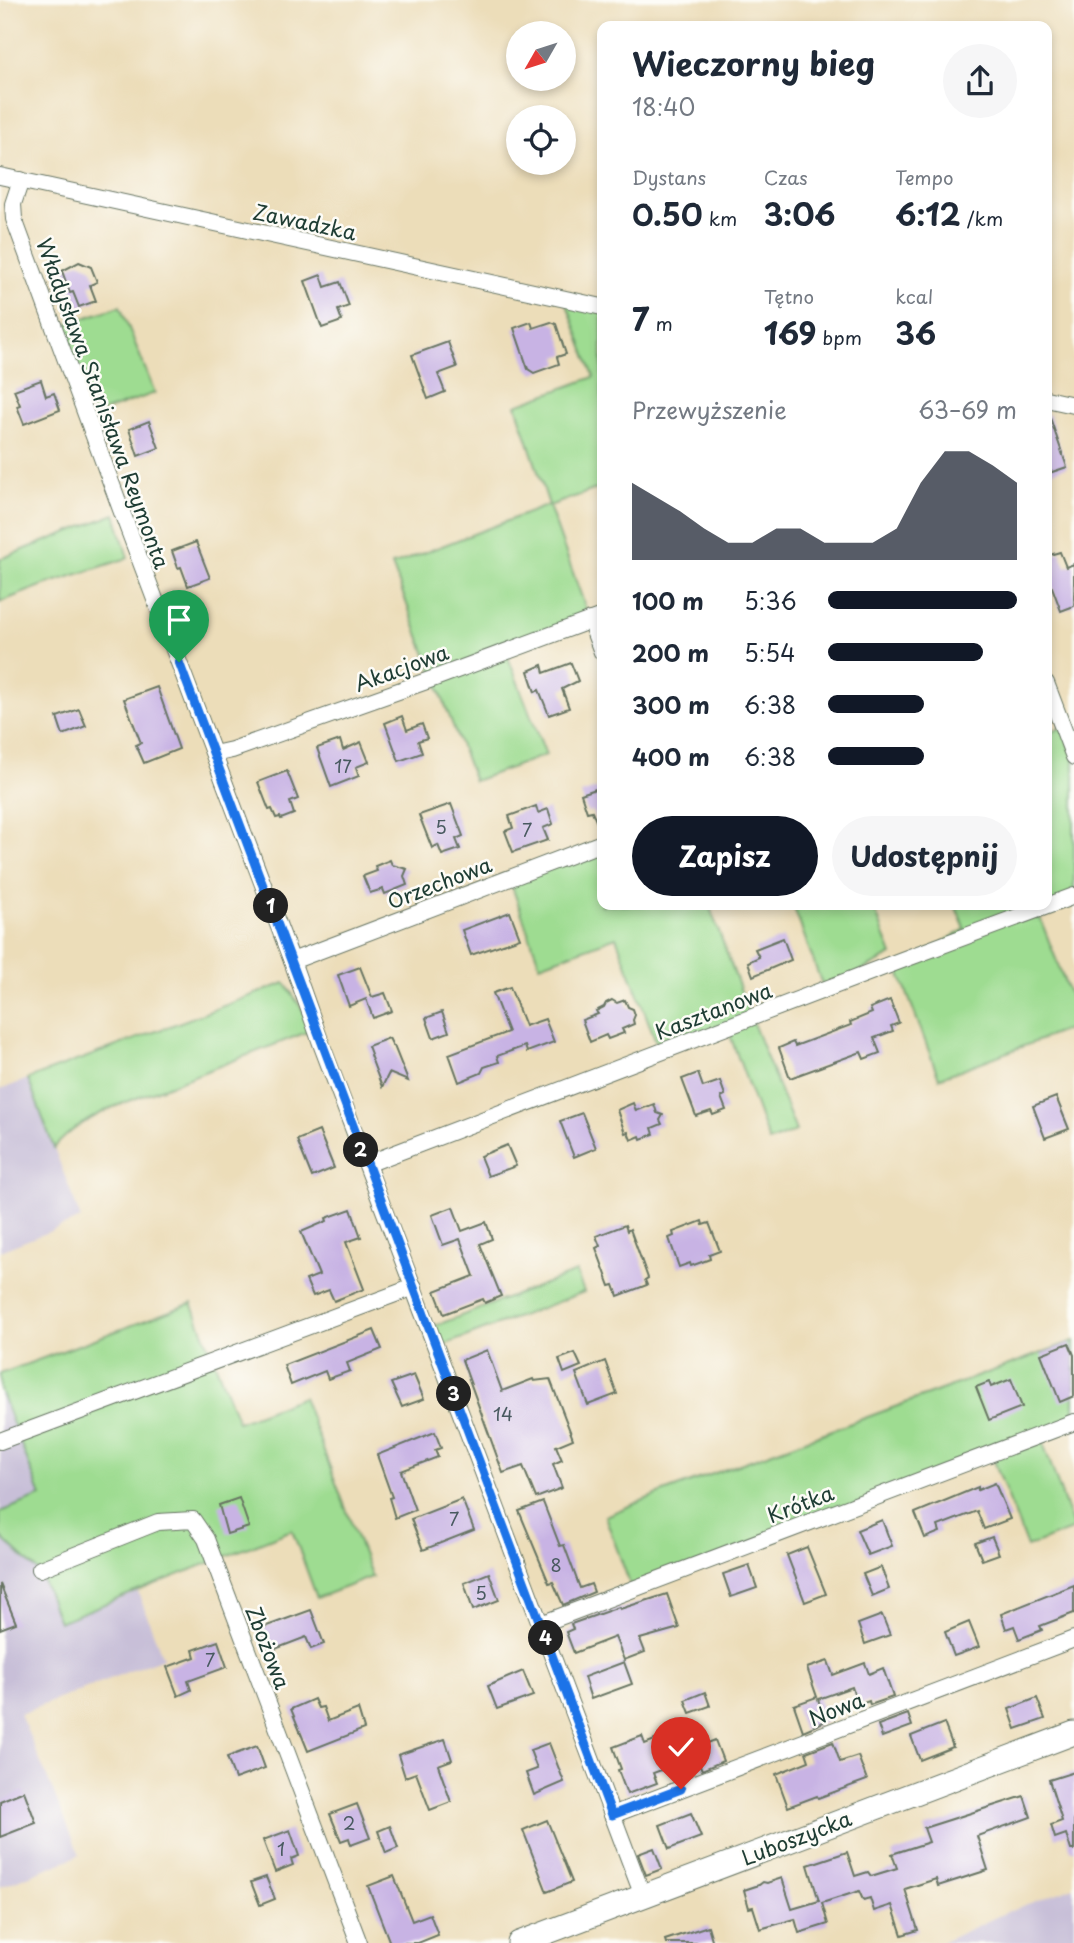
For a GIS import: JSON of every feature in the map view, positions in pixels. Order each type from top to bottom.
[{"type":"street","name":"Zawadzka","points":[[0,176],[597,306]]},
{"type":"street","name":"Władysława Stanisława Reymonta","points":[[21,180],[13,204],[14,219],[292,961],[315,1029],[643,1896]]},
{"type":"street","points":[[1052,400],[1074,405]]},
{"type":"street","name":"Akacjowa","points":[[214,754],[435,678],[596,618]]},
{"type":"street","points":[[1052,699],[1074,757]]},
{"type":"street","name":"Orzechowa","points":[[292,961],[597,845]]},
{"type":"street","name":"Kasztanowa","points":[[1052,904],[1074,896]]},
{"type":"street","name":"Kasztanowa","points":[[367,1164],[1036,910]]},
{"type":"street","points":[[0,1441],[414,1287]]},
{"type":"street","name":"Krótka","points":[[541,1624],[1074,1422]]},
{"type":"street","name":"Zbożowa","points":[[40,1569],[158,1522],[193,1520],[206,1539],[359,1943]]},
{"type":"street","name":"Nowa","points":[[612,1815],[1074,1639]]},
{"type":"street","name":"Luboszycka","points":[[519,1943],[1074,1733]]},
{"type":"shaded area","points":[[28,1079],[81,1219],[0,1251],[0,1090]]},
{"type":"shaded area","points":[[0,1390],[41,1497],[0,1512]]},
{"type":"shaded area","points":[[0,1536],[40,1573],[59,1622],[138,1592],[163,1658],[20,1714],[80,1855],[0,1887]]},
{"type":"shaded area","points":[[1074,1887],[1074,1943],[941,1943],[1011,1910]]},
{"type":"green space","points":[[565,299],[597,306],[597,489],[549,506],[590,620],[506,652],[546,755],[474,781],[392,565],[549,505],[516,405],[594,377]]},
{"type":"green space","points":[[120,306],[155,393],[94,415],[60,326]]},
{"type":"green space","points":[[115,514],[128,558],[0,602],[0,559]]},
{"type":"green space","points":[[1063,727],[1074,757],[1074,896],[1052,904],[1052,732]]},
{"type":"green space","points":[[597,845],[597,910],[711,910],[796,1131],[769,1142],[727,1027],[660,1052],[616,937],[540,965],[509,878]]},
{"type":"green space","points":[[795,910],[875,910],[892,955],[824,990]]},
{"type":"green space","points":[[957,910],[1037,910],[1074,1006],[1074,1027],[939,1078],[898,969],[965,929]]},
{"type":"green space","points":[[285,983],[315,1029],[111,1108],[73,1130],[54,1148],[28,1079]]},
{"type":"green space","points":[[576,1272],[584,1292],[436,1348],[429,1328]]},
{"type":"green space","points":[[192,1303],[238,1422],[303,1397],[372,1577],[317,1598],[292,1530],[59,1622],[40,1573],[0,1536],[0,1512],[41,1496],[0,1390],[0,1374]]},
{"type":"green space","points":[[1074,1341],[1074,1422],[1042,1440],[1074,1529],[1027,1547],[991,1453],[632,1590],[605,1516]]},
{"type":"building","points":[[79,262],[91,267],[97,282],[90,285],[96,301],[79,307],[73,292],[70,293],[62,271]]},
{"type":"building","points":[[321,275],[325,287],[340,282],[349,306],[338,310],[342,321],[322,328],[305,281]]},
{"type":"building","points":[[531,322],[533,328],[551,322],[556,324],[566,354],[557,357],[559,364],[534,373],[528,369],[514,328]]},
{"type":"building","points":[[448,342],[457,367],[438,374],[445,392],[428,399],[412,355]]},
{"type":"building","points":[[41,380],[46,396],[54,393],[60,410],[24,424],[14,390]]},
{"type":"building","points":[[149,421],[159,448],[138,456],[129,429]]},
{"type":"building","points":[[1052,424],[1067,467],[1052,472]]},
{"type":"building","points":[[196,542],[210,578],[188,586],[172,551]]},
{"type":"building","points":[[1060,552],[1066,567],[1074,564],[1074,606],[1061,611],[1052,587],[1052,554]]},
{"type":"building","points":[[571,663],[578,681],[562,689],[569,708],[549,715],[539,690],[535,692],[528,671],[542,665],[544,673]]},
{"type":"building","points":[[157,687],[179,749],[144,763],[136,745],[141,743],[124,699]]},
{"type":"building","points":[[79,709],[86,726],[63,735],[57,717]]},
{"type":"building","points":[[402,716],[407,730],[422,724],[427,738],[418,741],[422,753],[399,761],[385,723]]},
{"type":"building","points":[[340,740],[343,750],[361,742],[369,762],[356,767],[359,776],[331,787],[317,748]]},
{"type":"building","points":[[287,771],[298,799],[290,802],[294,814],[281,819],[276,818],[272,809],[269,810],[258,782]]},
{"type":"building","points":[[597,789],[597,823],[592,811],[587,812],[581,794]]},
{"type":"building","points":[[451,804],[463,836],[456,839],[460,849],[442,855],[438,845],[432,848],[419,815]]},
{"type":"building","points":[[536,806],[538,813],[548,809],[553,824],[543,828],[548,840],[513,852],[505,831],[513,828],[509,816]]},
{"type":"building","points":[[390,860],[392,865],[407,869],[404,876],[407,885],[385,894],[383,889],[370,893],[363,876],[377,871],[375,866]]},
{"type":"building","points":[[510,912],[520,938],[471,955],[462,930]]},
{"type":"building","points":[[783,938],[791,960],[753,976],[748,962],[759,957],[755,949]]},
{"type":"building","points":[[360,967],[372,997],[385,993],[392,1011],[373,1018],[366,999],[349,1006],[338,975]]},
{"type":"building","points":[[510,987],[525,1026],[545,1019],[554,1042],[527,1052],[525,1046],[497,1056],[499,1062],[484,1067],[481,1073],[459,1082],[449,1054],[508,1032],[493,993]]},
{"type":"building","points":[[612,1000],[617,1003],[625,1000],[628,1007],[633,1009],[634,1024],[622,1029],[624,1033],[608,1039],[606,1035],[590,1042],[582,1020],[598,1014],[596,1011]]},
{"type":"building","points":[[890,1000],[899,1023],[891,1026],[893,1031],[874,1038],[880,1053],[864,1059],[861,1052],[790,1078],[779,1048],[793,1042],[795,1046],[851,1025],[850,1022],[872,1013],[870,1008]]},
{"type":"building","points":[[442,1012],[449,1032],[433,1038],[426,1018]]},
{"type":"building","points":[[389,1038],[408,1081],[389,1073],[382,1087],[368,1046]]},
{"type":"building","points":[[698,1073],[703,1087],[720,1081],[725,1095],[721,1097],[726,1110],[713,1115],[711,1111],[696,1116],[682,1079]]},
{"type":"building","points":[[1056,1097],[1069,1129],[1045,1138],[1033,1106]]},
{"type":"building","points":[[633,1103],[636,1111],[654,1104],[657,1113],[663,1115],[660,1120],[662,1124],[652,1128],[654,1134],[631,1140],[628,1132],[625,1133],[617,1110]]},
{"type":"building","points":[[582,1113],[596,1148],[574,1157],[560,1121]]},
{"type":"building","points":[[319,1131],[334,1168],[312,1177],[297,1140]]},
{"type":"building","points":[[507,1145],[516,1166],[488,1176],[480,1156]]},
{"type":"building","points":[[453,1207],[462,1231],[486,1222],[492,1239],[480,1244],[501,1296],[485,1303],[483,1299],[444,1314],[435,1291],[474,1276],[460,1239],[443,1245],[432,1215]]},
{"type":"building","points":[[351,1209],[361,1237],[346,1242],[364,1289],[334,1301],[329,1290],[313,1296],[306,1280],[319,1275],[301,1232],[327,1221],[326,1218]]},
{"type":"building","points":[[702,1221],[703,1225],[709,1223],[720,1251],[709,1255],[710,1259],[679,1267],[669,1238],[674,1236],[673,1232]]},
{"type":"building","points":[[625,1225],[627,1231],[630,1229],[648,1278],[645,1280],[647,1285],[618,1296],[614,1285],[610,1286],[596,1248],[600,1246],[596,1236]]},
{"type":"building","points":[[374,1330],[382,1349],[347,1363],[350,1371],[328,1379],[325,1371],[291,1385],[284,1365]]},
{"type":"building","points":[[1069,1343],[1074,1355],[1074,1396],[1060,1402],[1041,1354]]},
{"type":"building","points":[[487,1350],[502,1391],[533,1379],[550,1379],[573,1439],[556,1446],[562,1460],[553,1464],[562,1488],[536,1498],[523,1466],[503,1473],[462,1360]]},
{"type":"building","points":[[575,1353],[581,1366],[564,1373],[559,1359]]},
{"type":"building","points":[[605,1361],[617,1394],[588,1405],[576,1373]]},
{"type":"building","points":[[414,1375],[424,1399],[402,1407],[391,1383]]},
{"type":"building","points":[[1011,1379],[1022,1407],[989,1420],[976,1387],[989,1382],[991,1387]]},
{"type":"building","points":[[435,1432],[441,1448],[435,1450],[438,1457],[401,1471],[415,1510],[395,1518],[389,1498],[392,1497],[377,1455]]},
{"type":"building","points":[[995,1483],[1010,1519],[984,1529],[977,1511],[938,1526],[940,1532],[925,1538],[915,1513],[978,1487],[978,1490]]},
{"type":"building","points":[[239,1498],[249,1527],[227,1534],[219,1505]]},
{"type":"building","points":[[462,1499],[474,1530],[423,1550],[411,1519]]},
{"type":"building","points":[[543,1502],[560,1546],[564,1545],[580,1588],[591,1584],[594,1592],[563,1605],[553,1582],[549,1583],[519,1511]]},
{"type":"building","points":[[882,1520],[892,1546],[868,1555],[857,1530]]},
{"type":"building","points":[[992,1537],[999,1554],[982,1560],[975,1543]]},
{"type":"building","points":[[807,1547],[826,1594],[805,1602],[787,1555]]},
{"type":"building","points":[[749,1565],[757,1588],[731,1597],[723,1574]]},
{"type":"building","points":[[881,1567],[889,1589],[872,1596],[863,1574]]},
{"type":"building","points":[[489,1573],[499,1600],[473,1610],[464,1583]]},
{"type":"building","points":[[0,1584],[16,1623],[0,1629]]},
{"type":"building","points":[[1074,1585],[1074,1613],[1040,1626],[1042,1630],[1019,1639],[1014,1626],[1006,1629],[1001,1614]]},
{"type":"building","points":[[667,1594],[679,1628],[640,1639],[645,1652],[624,1660],[615,1637],[574,1653],[566,1632],[573,1629],[571,1624]]},
{"type":"building","points":[[311,1610],[324,1644],[311,1649],[306,1637],[270,1651],[261,1628]]},
{"type":"building","points":[[882,1615],[890,1635],[865,1644],[858,1624]]},
{"type":"building","points":[[969,1622],[979,1647],[954,1656],[945,1632]]},
{"type":"building","points":[[218,1641],[227,1667],[188,1681],[191,1690],[178,1696],[167,1667],[195,1657],[193,1650]]},
{"type":"building","points":[[828,1661],[833,1675],[865,1663],[869,1674],[883,1668],[893,1697],[870,1705],[869,1701],[858,1705],[852,1687],[818,1699],[826,1721],[803,1731],[794,1705],[817,1697],[807,1668]]},
{"type":"building","points":[[624,1662],[632,1684],[591,1699],[584,1677]]},
{"type":"building","points":[[523,1671],[533,1696],[497,1709],[488,1686]]},
{"type":"building","points":[[705,1692],[710,1706],[690,1713],[685,1700]]},
{"type":"building","points":[[1037,1698],[1045,1719],[1016,1729],[1009,1709]]},
{"type":"building","points":[[314,1699],[318,1708],[323,1707],[328,1721],[358,1709],[364,1729],[308,1751],[291,1709]]},
{"type":"building","points":[[908,1714],[912,1726],[882,1737],[878,1725]]},
{"type":"building","points":[[944,1723],[953,1747],[920,1760],[911,1736]]},
{"type":"building","points":[[672,1733],[683,1762],[653,1773],[657,1783],[627,1794],[613,1747],[642,1736],[645,1744]]},
{"type":"building","points":[[445,1739],[452,1760],[438,1765],[451,1802],[430,1810],[416,1773],[405,1777],[398,1755]]},
{"type":"building","points":[[715,1740],[723,1761],[702,1770],[693,1749]]},
{"type":"building","points":[[833,1742],[840,1762],[858,1756],[867,1780],[788,1807],[776,1774],[809,1761],[806,1752]]},
{"type":"building","points":[[549,1743],[564,1782],[534,1795],[526,1773],[537,1769],[530,1750]]},
{"type":"building","points":[[257,1746],[265,1768],[235,1779],[227,1757]]},
{"type":"building","points":[[1074,1772],[1074,1850],[1071,1850],[1066,1834],[1055,1838],[1051,1825],[1062,1821],[1049,1780]]},
{"type":"building","points":[[24,1791],[36,1823],[0,1837],[0,1801]]},
{"type":"building","points":[[1024,1796],[1031,1817],[977,1836],[988,1870],[938,1886],[936,1879],[905,1889],[918,1930],[902,1935],[892,1905],[874,1911],[870,1898],[863,1900],[859,1891],[822,1903],[828,1924],[799,1933],[795,1919],[760,1929],[753,1907],[749,1908],[744,1890],[782,1878],[792,1909],[819,1901],[808,1865],[847,1852],[855,1876],[868,1872],[871,1876],[897,1868],[892,1854],[929,1842],[924,1828]]},
{"type":"building","points":[[357,1804],[370,1838],[351,1845],[349,1838],[341,1841],[330,1814]]},
{"type":"building","points":[[691,1813],[701,1837],[669,1849],[660,1825]]},
{"type":"building","points":[[547,1820],[572,1882],[547,1892],[523,1830]]},
{"type":"building","points":[[390,1826],[398,1848],[386,1853],[378,1831]]},
{"type":"building","points":[[290,1830],[299,1856],[291,1859],[293,1865],[275,1872],[263,1840]]},
{"type":"building","points":[[654,1848],[662,1869],[646,1875],[638,1854]]},
{"type":"building","points":[[394,1876],[412,1921],[430,1914],[438,1935],[418,1943],[390,1943],[368,1886]]},
{"type":"building","points":[[266,1877],[275,1899],[260,1905],[251,1882]]},
{"type":"building","points":[[708,1926],[713,1943],[666,1943],[665,1940]]},
{"type":"route","points":[[179,662],[612,1815],[681,1789]]}]
